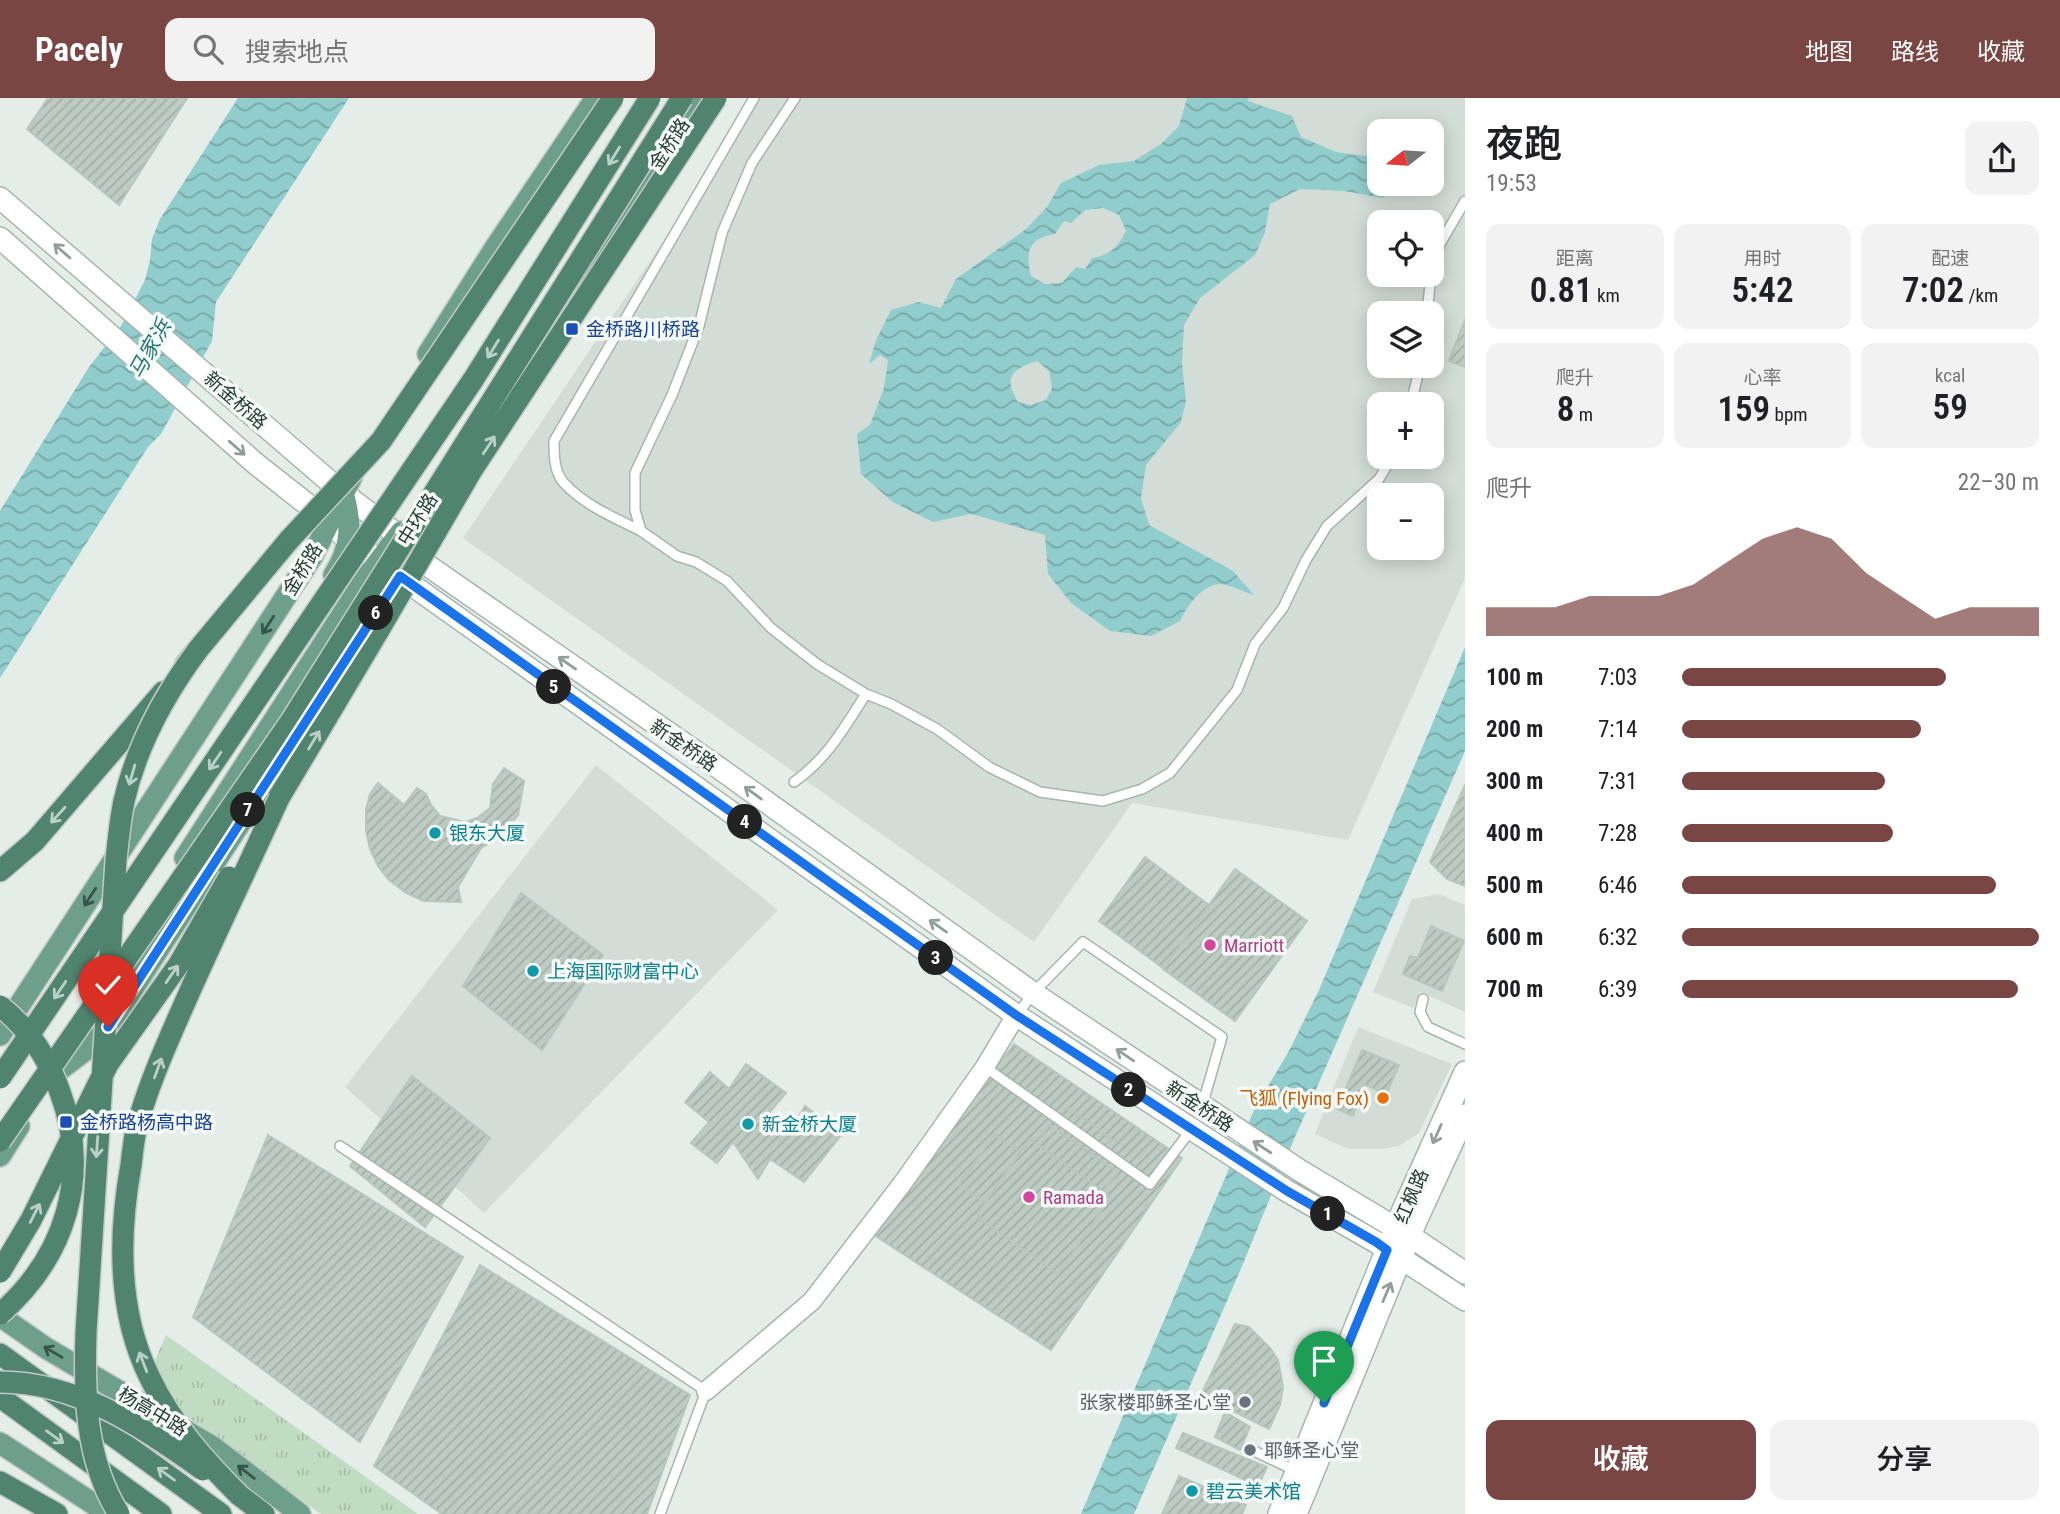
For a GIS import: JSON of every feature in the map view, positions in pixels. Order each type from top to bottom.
[{"type":"highway","points":[[0,871],[35,841],[70,802],[289,540],[381,441],[613,98]]},
{"type":"highway","name":"中环路","points":[[0,1078],[473,380],[650,98]]},
{"type":"highway","name":"中环路","points":[[0,1141],[311,689],[682,98]]},
{"type":"highway","points":[[0,1272],[31,1220],[108,1064],[179,964],[472,470],[716,98]]},
{"type":"highway","points":[[311,689],[472,470]]},
{"type":"highway","points":[[119,1514],[97,1467],[89,1430],[85,1384],[86,1318],[116,860],[124,802],[137,757],[153,719],[197,651]]},
{"type":"highway","points":[[239,1495],[203,1459],[182,1432],[149,1377],[134,1335],[124,1293],[122,1247],[126,1193],[138,1120],[172,1031],[279,798]]},
{"type":"highway","points":[[0,1315],[32,1280],[54,1245],[69,1204],[74,1168],[71,1120],[52,1068],[9,1007]]},
{"type":"highway","points":[[0,1354],[221,1514]]},
{"type":"highway","points":[[0,1382],[60,1391],[108,1409],[159,1438],[264,1514]]},
{"type":"highway","points":[[0,1397],[161,1514]]},
{"type":"highway","points":[[0,1482],[57,1514]]},
{"type":"main road","name":"金桥路","points":[[0,1035],[9,1007],[313,555],[353,474],[495,248],[596,98]]},
{"type":"main road","name":"金桥路","points":[[0,1156],[54,1074],[92,1001],[378,560],[399,536],[559,312],[700,98]]},
{"type":"main road","points":[[237,777],[240,733],[246,711],[343,561],[349,539],[350,517],[343,493]]},
{"type":"main road","points":[[399,536],[400,576]]},
{"type":"main road","name":"金桥路","points":[[54,1074],[87,1049],[108,1027],[400,576]]},
{"type":"main road","points":[[0,1090],[10,1075],[18,1049],[9,1007]]},
{"type":"main road","name":"杨高中路","points":[[0,1315],[46,1348],[213,1447],[300,1514]]},
{"type":"main road","points":[[0,1443],[109,1514]]},
{"type":"street","name":"新金桥路","points":[[0,198],[343,493],[399,536],[427,565],[712,763],[1033,993],[1201,1108],[1465,1273]]},
{"type":"street","name":"新金桥路","points":[[0,239],[328,524],[1016,1015],[1287,1191],[1376,1242],[1465,1300]]},
{"type":"street","points":[[706,1391],[812,1301],[902,1184],[985,1067],[1016,1015]]},
{"type":"street","name":"红枫路","points":[[1404,1233],[1465,1072]]},
{"type":"street","name":"红枫路","points":[[1279,1514],[1404,1233],[1465,1115]]},
{"type":"street","name":"红枫路","points":[[1296,1514],[1354,1370],[1394,1255]]},
{"type":"lane","points":[[754,98],[554,441],[554,461],[563,482],[598,509],[641,531],[677,556],[696,562],[727,581],[771,628],[817,664],[866,694],[937,729],[989,767],[1040,792],[1103,801],[1143,789],[1170,773],[1237,690],[1255,644],[1283,608],[1306,560],[1327,526],[1379,478],[1385,469]]},
{"type":"lane","points":[[641,531],[635,510],[635,473],[655,425],[672,395],[699,326],[722,233],[752,163],[795,98]]},
{"type":"lane","points":[[1444,237],[1465,201]]},
{"type":"lane","points":[[794,782],[814,769],[828,754],[866,694]]},
{"type":"lane","points":[[1016,1015],[1033,993],[1083,942],[1222,1037],[1201,1108]]},
{"type":"lane","points":[[1423,999],[1420,1012],[1428,1027],[1465,1044]]},
{"type":"lane","points":[[985,1067],[1150,1184],[1191,1130]]},
{"type":"lane","points":[[340,1146],[706,1391],[660,1514]]},
{"type":"lane","points":[[1254,1451],[1296,1471]]},
{"type":"shaded area","points":[[760,98],[1465,98],[1465,578],[1348,840],[1132,803],[1034,942],[463,538]]},
{"type":"shaded area","name":"上海国际财富中心","points":[[596,765],[778,910],[484,1213],[345,1087]]},
{"type":"shaded area","points":[[1439,894],[1465,905],[1465,1012],[1420,992],[1413,1008],[1373,992],[1412,899]]},
{"type":"shaded area","name":"飞狐 (Flying Fox)","points":[[1358,1027],[1452,1064],[1419,1133],[1399,1146],[1348,1149],[1315,1134]]},
{"type":"green space","points":[[166,1335],[418,1514],[321,1514],[144,1385]]},
{"type":"water","name":"马家浜","points":[[238,98],[349,98],[216,302],[212,341],[161,434],[148,447],[0,678],[0,511],[89,367],[121,326],[145,280],[152,239],[160,219]]},
{"type":"water","points":[[1187,98],[1249,98],[1248,101],[1292,116],[1301,137],[1336,152],[1367,156],[1367,195],[1300,189],[1270,204],[1265,232],[1255,255],[1200,298],[1184,325],[1182,363],[1186,401],[1181,422],[1146,465],[1141,498],[1149,525],[1233,571],[1254,595],[1221,584],[1214,585],[1196,597],[1180,621],[1151,636],[1110,631],[1071,603],[1048,574],[1045,535],[971,514],[933,522],[893,502],[861,474],[857,434],[870,425],[884,388],[888,360],[880,355],[869,364],[876,340],[891,310],[919,302],[941,308],[956,279],[1026,229],[1047,207],[1061,183],[1099,165],[1134,161],[1162,143],[1179,126]],"holes":[[[1103,208],[1119,215],[1126,231],[1120,242],[1104,255],[1092,258],[1085,269],[1076,267],[1062,283],[1045,284],[1031,276],[1028,260],[1031,248],[1039,239],[1055,234],[1064,221],[1071,223],[1085,210]],[[1037,361],[1049,371],[1052,388],[1046,400],[1031,405],[1018,402],[1011,386],[1012,376],[1016,371]]]},
{"type":"water","points":[[1465,647],[1465,751],[1295,1137],[1134,1514],[1081,1514],[1255,1108],[1289,1051],[1319,990]]},
{"type":"building","points":[[48,98],[187,98],[119,205],[27,129]]},
{"type":"building","points":[[1465,319],[1465,367],[1449,361]]},
{"type":"building","name":"银东大厦","points":[[504,768],[524,781],[518,815],[502,836],[481,848],[458,887],[461,902],[424,901],[406,893],[389,880],[370,849],[366,831],[366,810],[370,794],[378,783],[404,805],[417,788],[426,794],[440,816],[465,822],[477,818],[490,808],[493,784]]},
{"type":"building","points":[[1465,785],[1465,886],[1447,879],[1430,862]]},
{"type":"building","name":"Marriott","points":[[1145,857],[1209,905],[1235,869],[1307,921],[1235,1021],[1099,921]]},
{"type":"building","name":"Marriott","points":[[1235,869],[1307,921],[1235,1021],[1163,969]]},
{"type":"building","name":"上海国际财富中心","points":[[521,893],[603,955],[542,1050],[463,986]]},
{"type":"building","points":[[1431,926],[1464,941],[1442,991],[1403,974],[1410,956],[1418,958]]},
{"type":"building","name":"Ramada","points":[[1014,1044],[1182,1158],[1051,1350],[874,1235]]},
{"type":"building","points":[[1362,1050],[1399,1065],[1386,1095],[1365,1084],[1353,1116],[1337,1109]]},
{"type":"building","name":"新金桥大厦","points":[[746,1064],[786,1093],[768,1114],[793,1127],[805,1106],[842,1134],[804,1182],[770,1159],[758,1179],[733,1142],[717,1163],[691,1143],[709,1122],[685,1102],[710,1072],[729,1089]]},
{"type":"building","points":[[412,1076],[490,1138],[425,1227],[350,1166]]},
{"type":"building","points":[[1070,1108],[1111,1139],[1097,1158],[1056,1129]]},
{"type":"building","points":[[1049,1125],[1118,1172],[1103,1191],[1036,1144]]},
{"type":"building","points":[[995,1134],[1020,1152],[985,1202],[959,1185]]},
{"type":"building","points":[[268,1135],[463,1257],[360,1442],[193,1317]]},
{"type":"building","points":[[1030,1139],[1111,1197],[1058,1274],[976,1216]]},
{"type":"building","points":[[480,1265],[690,1395],[647,1514],[442,1514],[374,1466]]},
{"type":"building","points":[[1235,1324],[1249,1327],[1278,1360],[1283,1387],[1280,1405],[1269,1429],[1201,1395]]},
{"type":"building","points":[[1225,1412],[1250,1427],[1240,1450],[1215,1437]]},
{"type":"building","points":[[1183,1433],[1267,1467],[1258,1486],[1176,1448]]},
{"type":"building","name":"碧云美术馆","points":[[1179,1476],[1246,1505],[1242,1514],[1162,1514]]},
{"type":"place","name":"金桥路川桥路","points":[[572,329]]},
{"type":"place","name":"银东大厦","points":[[435,833]]},
{"type":"place","name":"Marriott","points":[[1210,945]]},
{"type":"place","name":"上海国际财富中心","points":[[533,971]]},
{"type":"place","name":"飞狐 (Flying Fox)","points":[[1383,1098]]},
{"type":"place","name":"金桥路杨高中路","points":[[66,1122]]},
{"type":"place","name":"新金桥大厦","points":[[748,1124]]},
{"type":"place","name":"Ramada","points":[[1029,1197]]},
{"type":"place","name":"张家楼耶稣圣心堂","points":[[1245,1402]]},
{"type":"place","name":"耶稣圣心堂","points":[[1250,1450]]},
{"type":"place","name":"碧云美术馆","points":[[1192,1491]]},
{"type":"route","points":[[108,1027],[400,576],[1016,1015],[1287,1191],[1387,1250],[1324,1403]]}]
